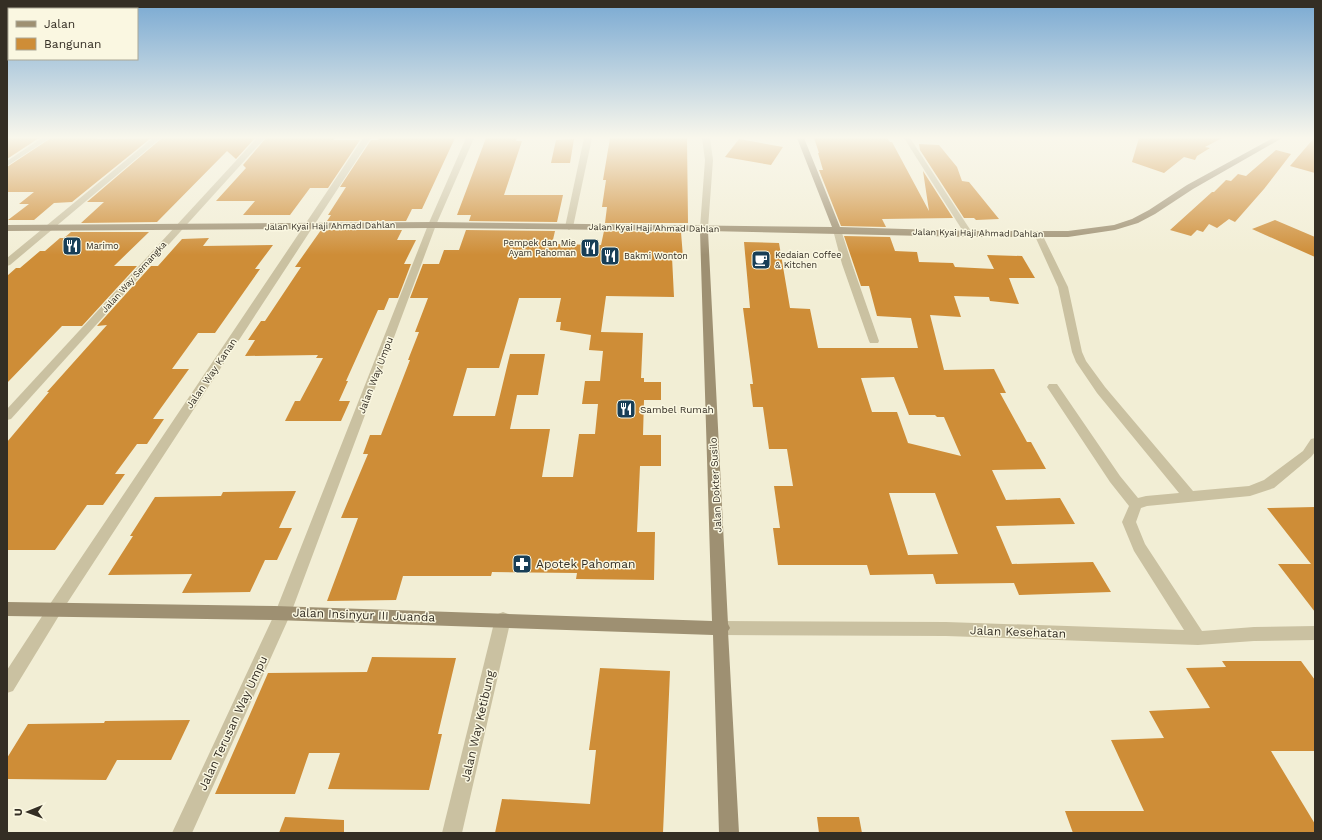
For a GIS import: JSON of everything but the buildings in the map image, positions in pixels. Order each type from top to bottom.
[{"type":"main road","points":[[816,177],[837,230]]},
{"type":"main road","name":"Jalan Kyai Haji Ahmad Dahlan","points":[[7,228],[432,225],[837,230],[969,234],[1068,234],[1091,231],[1134,221],[1152,212],[1208,177]]},
{"type":"main road","name":"Jalan Dokter Susilo","points":[[704,228],[730,833]]},
{"type":"main road","name":"Jalan Insinyur III Juanda","points":[[7,609],[284,613],[503,619],[722,628]]},
{"type":"street","points":[[7,263],[110,177]]},
{"type":"street","name":"Jalan Way Semangka","points":[[7,416],[225,177]]},
{"type":"street","name":"Jalan Way Kanan","points":[[7,684],[341,177]]},
{"type":"street","name":"Jalan Way Umpu","points":[[284,613],[432,225],[453,177]]},
{"type":"street","points":[[569,227],[580,177]]},
{"type":"street","name":"Jalan Dokter Susilo","points":[[704,228],[708,177]]},
{"type":"street","points":[[933,177],[969,234]]},
{"type":"street","points":[[837,230],[847,264],[874,341]]},
{"type":"street","points":[[1038,234],[1063,287],[1076,348],[1081,362],[1101,390],[1189,496]]},
{"type":"street","points":[[1053,387],[1115,479],[1136,505]]},
{"type":"street","points":[[1198,638],[1139,547],[1129,522],[1136,505],[1146,501],[1250,491],[1269,484],[1307,454],[1315,442]]},
{"type":"street","name":"Jalan Terusan Way Umpu","points":[[182,833],[284,613]]},
{"type":"street","name":"Jalan Way Ketibung","points":[[452,833],[503,619]]},
{"type":"street","name":"Jalan Kesehatan","points":[[722,628],[946,630],[1198,638],[1315,633]]},
{"type":"place","name":"Marimo","points":[[72,246]]},
{"type":"place","name":"Pempek dan Mie Ayam Pahoman","points":[[590,248]]},
{"type":"place","name":"Bakmi Wonton","points":[[610,256]]},
{"type":"place","name":"Kedaian Coffee & Kitchen","points":[[761,260]]},
{"type":"place","name":"Sambel Rumah","points":[[626,409]]},
{"type":"place","name":"Apotek Pahoman","points":[[522,564]]}]
